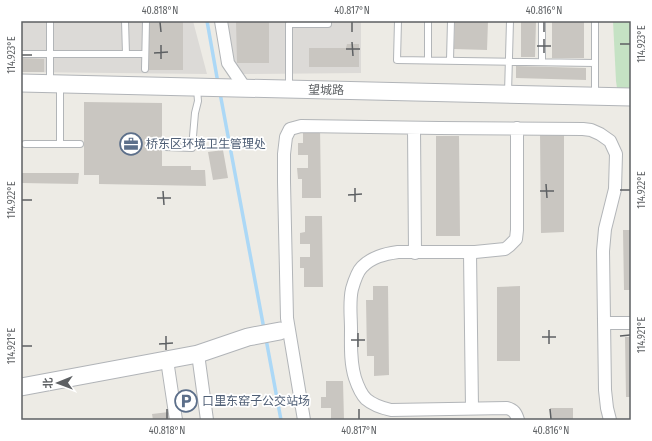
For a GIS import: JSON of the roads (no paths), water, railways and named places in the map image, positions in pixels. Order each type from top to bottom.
[{"type":"main road","name":"望城路","points":[[21,83],[631,97]]},
{"type":"main road","points":[[21,387],[198,354],[248,337],[284,330]]},
{"type":"street","points":[[221,21],[228,63],[239,88]]},
{"type":"street","points":[[304,420],[284,330],[287,318],[284,154],[286,137],[290,129],[301,126],[583,129],[591,130],[610,141],[616,154],[615,190],[605,229],[603,251],[606,390],[607,408],[610,420]]},
{"type":"street","points":[[414,128],[415,253]]},
{"type":"street","points":[[517,128],[517,230],[516,239],[510,246],[505,249],[493,251],[398,252],[378,256],[369,260],[361,268],[352,289],[350,303],[352,363],[355,378],[366,398],[373,404],[381,408],[419,415],[472,408],[507,408],[516,413],[518,420]]},
{"type":"street","points":[[470,252],[472,408]]},
{"type":"street","points":[[604,323],[631,322]]},
{"type":"street","points":[[198,354],[207,420]]},
{"type":"street","points":[[167,360],[176,420]]},
{"type":"lane","points":[[50,21],[50,54],[55,83],[60,144]]},
{"type":"lane","points":[[125,21],[126,54]]},
{"type":"lane","points":[[145,69],[146,21]]},
{"type":"lane","points":[[288,89],[289,24],[328,24],[328,21]]},
{"type":"lane","points":[[398,21],[397,60],[595,63]]},
{"type":"lane","points":[[428,21],[428,60]]},
{"type":"lane","points":[[450,60],[451,21]]},
{"type":"lane","points":[[508,94],[510,21]]},
{"type":"lane","points":[[542,21],[542,62]]},
{"type":"lane","points":[[595,21],[595,96]]},
{"type":"lane","points":[[21,54],[145,54]]},
{"type":"lane","points":[[165,147],[192,148],[195,113],[198,101],[198,87]]},
{"type":"lane","points":[[26,144],[80,144]]},
{"type":"waterway","points":[[207,21],[218,83]]},
{"type":"waterway","points":[[220,93],[264,329]]},
{"type":"waterway","points":[[266,339],[281,420]]},
{"type":"place","name":"桥东区环境卫生管理处","points":[[131,144]]},
{"type":"place","name":"口里东窑子公交站场","points":[[186,401]]}]
